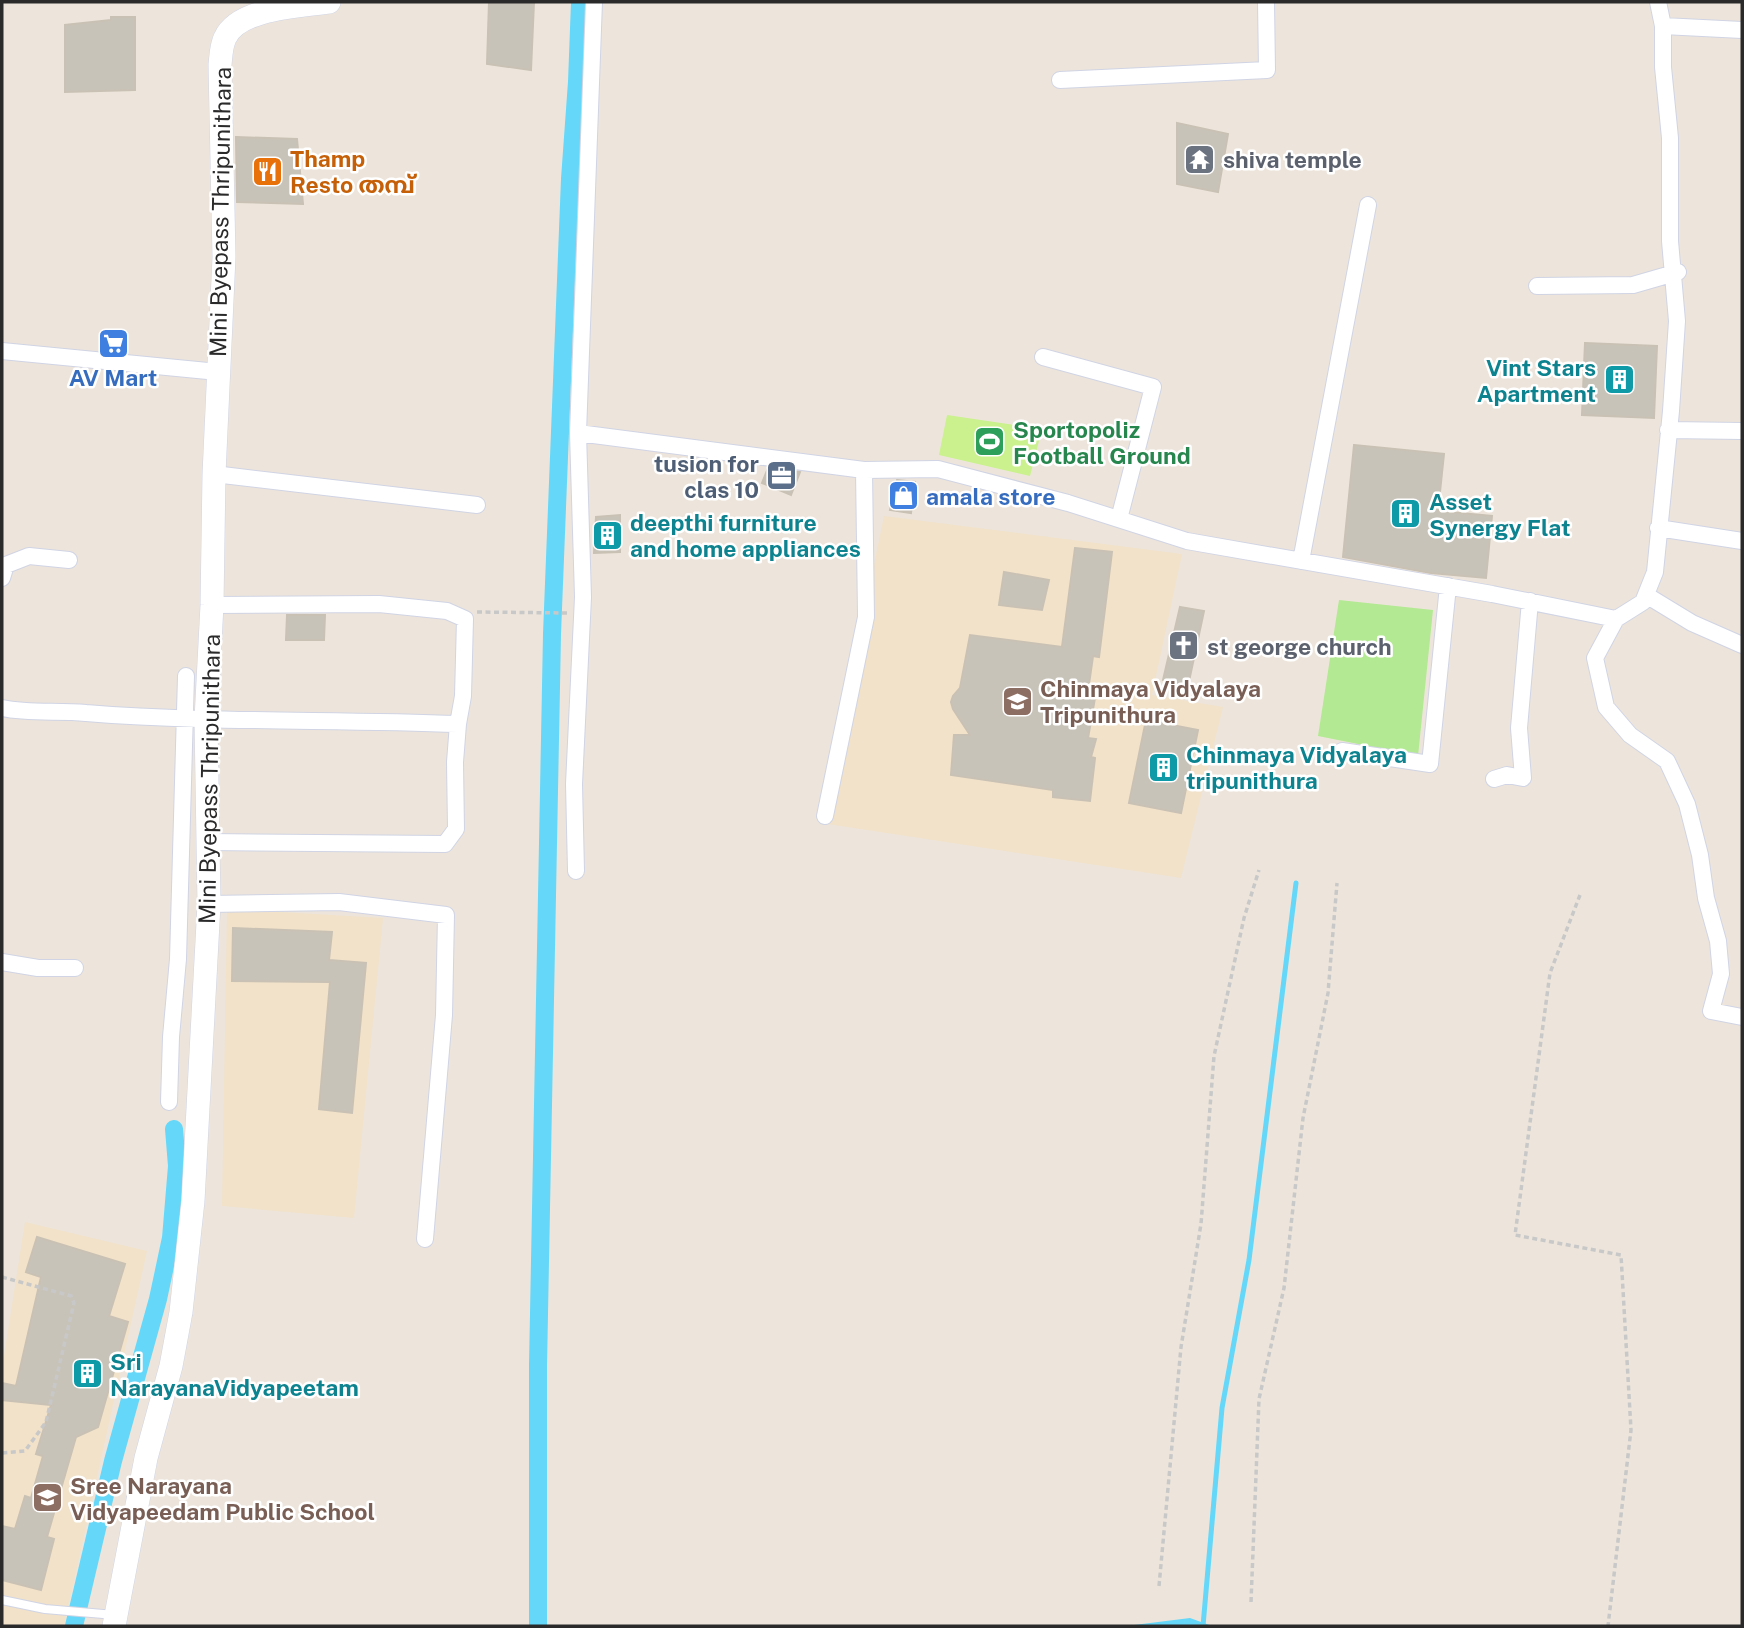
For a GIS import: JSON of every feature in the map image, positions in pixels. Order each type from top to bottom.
[{"type":"main road","name":"Mini Byepass Thripunithara","points":[[114,1621],[146,1458],[171,1366],[181,1312],[193,1201],[209,904],[195,718],[212,605],[214,474],[224,257],[220,65],[222,47],[233,26],[245,19],[266,12],[329,2]]},
{"type":"street","points":[[576,872],[574,785],[583,597],[578,433],[594,2]]},
{"type":"street","points":[[1060,79],[1267,70],[1266,2]]},
{"type":"street","points":[[1658,2],[1663,26],[1663,67],[1670,138],[1670,241],[1675,273],[1676,321],[1655,572],[1643,602],[1616,619],[1595,658],[1606,707],[1630,735],[1667,761],[1686,804],[1718,941],[1721,974],[1711,1011],[1742,1017]]},
{"type":"street","points":[[1663,26],[1742,30]]},
{"type":"street","points":[[1301,561],[1368,205]]},
{"type":"street","points":[[1537,286],[1633,285],[1675,273]]},
{"type":"street","points":[[2,351],[218,372]]},
{"type":"street","points":[[1043,357],[1153,387],[1119,519]]},
{"type":"street","points":[[1668,430],[1742,431]]},
{"type":"street","points":[[578,433],[864,470],[938,469],[1068,503],[1187,541],[1448,586],[1616,619]]},
{"type":"street","points":[[825,816],[866,617],[864,470]]},
{"type":"street","points":[[214,474],[477,505]]},
{"type":"street","points":[[1658,528],[1742,541]]},
{"type":"street","points":[[2,578],[6,565],[29,556],[69,560]]},
{"type":"street","points":[[1342,751],[1430,764],[1448,586]]},
{"type":"street","points":[[1646,595],[1692,623],[1742,645]]},
{"type":"street","points":[[1494,779],[1507,775],[1523,778],[1520,728],[1530,601]]},
{"type":"street","points":[[181,858],[207,850],[445,844],[456,829],[455,762],[463,696],[465,619],[447,611],[379,604],[212,605]]},
{"type":"street","points":[[169,1102],[181,858],[195,718],[186,677]]},
{"type":"street","points":[[2,708],[19,712],[73,711],[134,716],[458,724]]},
{"type":"street","points":[[209,904],[340,902],[446,915],[443,1015],[425,1239]]},
{"type":"street","points":[[2,962],[38,968],[75,968]]},
{"type":"lane","points":[[2,1600],[45,1609],[91,1614],[114,1621]]},
{"type":"path","points":[[515,612],[568,613]]},
{"type":"path","points":[[1159,1586],[1181,1346],[1201,1224],[1214,1056],[1244,918],[1259,870]]},
{"type":"path","points":[[1251,1602],[1259,1399],[1284,1288],[1303,1118],[1328,993],[1336,883]]},
{"type":"path","points":[[1580,895],[1550,972],[1514,1235],[1621,1255],[1631,1430],[1608,1626]]},
{"type":"path","points":[[2,1277],[71,1296],[74,1303],[46,1422],[25,1451],[2,1453]]},
{"type":"shaded area","name":"Chinmaya Vidyalaya Tripunithura","points":[[884,516],[1182,554],[1152,695],[1223,707],[1181,878],[821,823]]},
{"type":"shaded area","points":[[227,909],[383,918],[354,1218],[222,1206]]},
{"type":"shaded area","name":"Sree Narayana Vidyapeedam Public School","points":[[25,1222],[147,1251],[64,1626],[2,1626],[2,1369]]},
{"type":"green space","name":"Sportopoliz Football Ground","points":[[947,415],[1042,429],[1030,476],[939,455]]},
{"type":"green space","points":[[1339,600],[1433,610],[1418,756],[1318,736]]},
{"type":"water","points":[[1190,1618],[1212,1626],[1126,1626]]},
{"type":"building","points":[[489,2],[534,2],[531,70],[487,64]]},
{"type":"building","points":[[111,17],[135,17],[135,90],[65,92],[65,25],[111,20]]},
{"type":"building","name":"shiva temple","points":[[1177,123],[1228,134],[1218,192],[1177,184]]},
{"type":"building","name":"Thamp Resto തമ്പ്","points":[[236,137],[297,139],[303,204],[237,202]]},
{"type":"building","name":"Vint Stars Apartment","points":[[1585,343],[1657,346],[1654,418],[1582,415]]},
{"type":"building","name":"Asset Synergy Flat","points":[[1354,445],[1444,454],[1438,511],[1492,516],[1486,578],[1431,573],[1343,557]]},
{"type":"building","name":"tusion for clas 10","points":[[768,468],[800,472],[791,495],[762,483]]},
{"type":"building","name":"amala store","points":[[897,480],[915,482],[911,513],[890,510]]},
{"type":"building","name":"deepthi furniture and home appliances","points":[[620,515],[620,552],[594,553],[596,517]]},
{"type":"building","points":[[1075,548],[1112,552],[1099,657],[1093,656],[1088,691],[1096,692],[1088,738],[1096,739],[1091,757],[1095,758],[1090,801],[1053,797],[1053,790],[951,775],[954,735],[970,735],[951,702],[960,688],[970,635],[1062,647]]},
{"type":"building","points":[[1004,572],[1049,580],[1042,610],[999,605]]},
{"type":"building","name":"st george church","points":[[1180,607],[1204,611],[1188,686],[1163,680]]},
{"type":"building","points":[[287,615],[325,615],[324,640],[286,640]]},
{"type":"building","name":"Chinmaya Vidyalaya tripunithura","points":[[1146,720],[1198,730],[1181,813],[1129,803]]},
{"type":"building","points":[[233,928],[332,932],[329,960],[366,963],[352,1113],[319,1109],[330,982],[232,981]]},
{"type":"building","points":[[37,1237],[125,1264],[109,1316],[128,1322],[98,1427],[76,1437],[47,1537],[54,1539],[41,1590],[2,1580],[2,1526],[15,1529],[25,1496],[31,1498],[43,1456],[36,1454],[51,1405],[2,1400],[2,1383],[16,1386],[41,1277],[26,1272]]},
{"type":"waterway","points":[[538,1626],[538,1366],[552,634],[570,179],[580,2]]},
{"type":"waterway","points":[[1203,1626],[1222,1408],[1249,1260],[1296,883]]},
{"type":"waterway","points":[[74,1626],[113,1461],[158,1299],[171,1238],[177,1166],[174,1129]]},
{"type":"place","name":"shiva temple","points":[[1200,159]]},
{"type":"place","name":"Thamp Resto തമ്പ്","points":[[267,171]]},
{"type":"place","name":"AV Mart","points":[[113,343]]},
{"type":"place","name":"Vint Stars Apartment","points":[[1619,380]]},
{"type":"place","name":"Sportopoliz Football Ground","points":[[990,442]]},
{"type":"place","name":"tusion for clas 10","points":[[782,476]]},
{"type":"place","name":"amala store","points":[[903,496]]},
{"type":"place","name":"Asset Synergy Flat","points":[[1406,514]]},
{"type":"place","name":"deepthi furniture and home appliances","points":[[607,535]]},
{"type":"place","name":"st george church","points":[[1184,646]]},
{"type":"place","name":"Chinmaya Vidyalaya Tripunithura","points":[[1017,701]]},
{"type":"place","name":"Chinmaya Vidyalaya tripunithura","points":[[1163,767]]},
{"type":"place","name":"Sri NarayanaVidyapeetam","points":[[87,1374]]},
{"type":"place","name":"Sree Narayana Vidyapeedam Public School","points":[[47,1498]]}]
